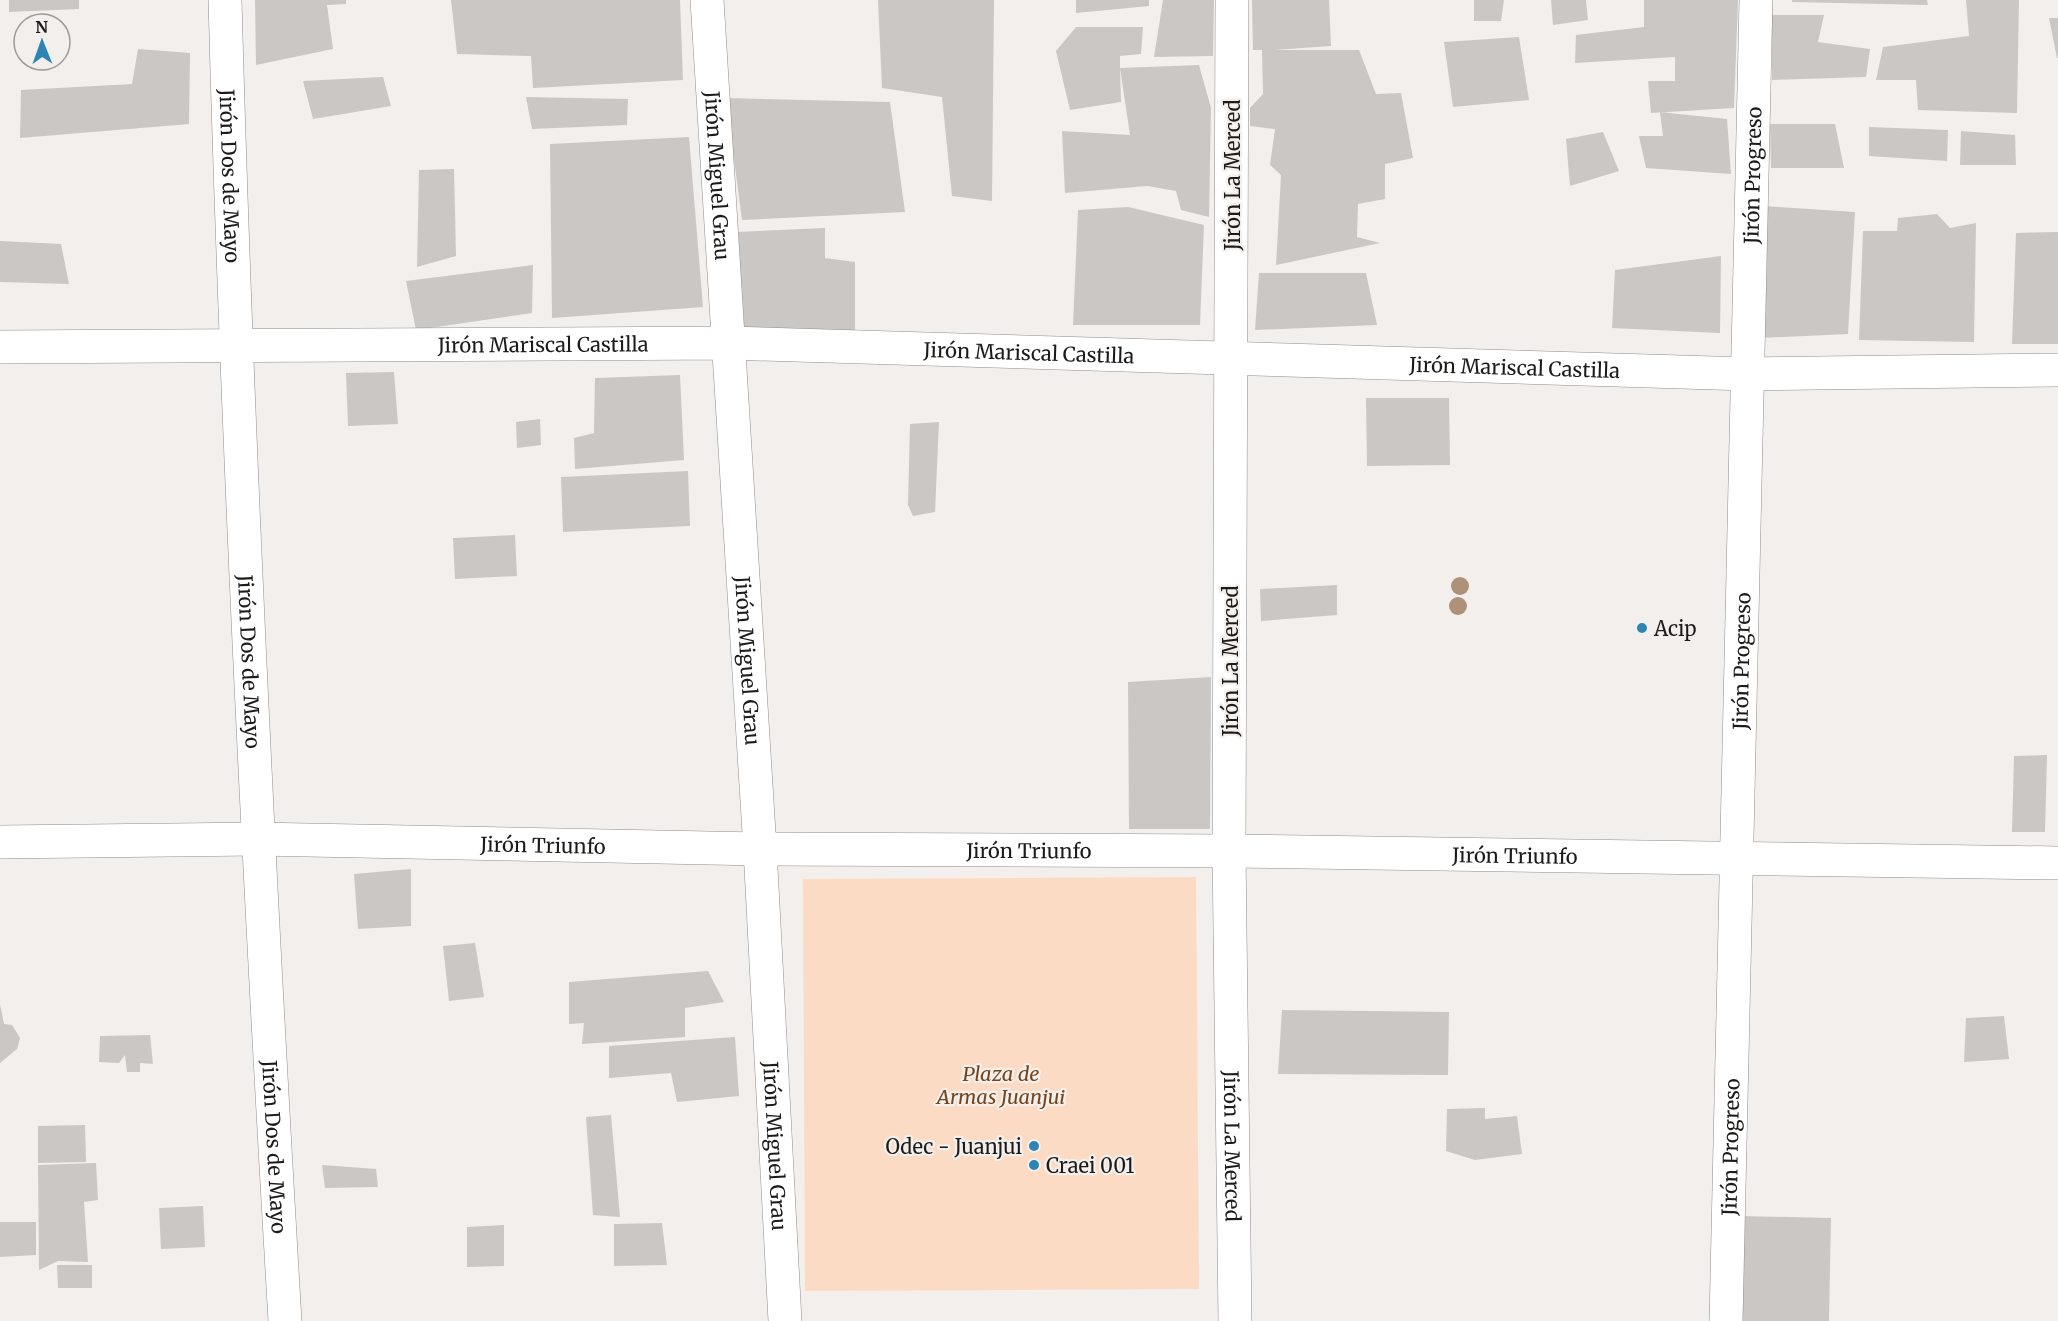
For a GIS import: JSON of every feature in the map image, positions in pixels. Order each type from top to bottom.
[{"type":"street","name":"Jirón Dos de Mayo","points":[[225,0],[235,346],[257,839],[285,1321]]},
{"type":"street","name":"Jirón Miguel Grau","points":[[707,0],[760,849],[785,1321]]},
{"type":"street","name":"Jirón La Merced","points":[[1232,0],[1228,851],[1235,1321]]},
{"type":"street","name":"Jirón Progreso","points":[[1726,1321],[1756,0]]},
{"type":"street","name":"Jirón Mariscal Castilla","points":[[0,347],[727,343],[1748,374],[2058,370]]},
{"type":"street","name":"Jirón Triunfo","points":[[0,842],[257,839],[760,849],[1228,851],[2058,863]]},
{"type":"green space","name":"Plaza de Armas Juanjui","points":[[1196,877],[1199,1289],[805,1291],[803,879]]},
{"type":"building","points":[[9,0],[79,0],[79,9],[9,12]]},
{"type":"building","points":[[255,0],[346,0],[346,4],[327,5],[333,49],[256,65]]},
{"type":"building","points":[[451,0],[680,0],[683,80],[533,88],[531,56],[457,54]]},
{"type":"building","points":[[878,0],[994,0],[992,201],[952,196],[942,97],[882,88]]},
{"type":"building","points":[[1076,0],[1149,0],[1149,6],[1076,13]]},
{"type":"building","points":[[1163,0],[1214,0],[1213,56],[1154,57]]},
{"type":"building","points":[[1252,0],[1329,0],[1331,46],[1274,50],[1359,50],[1376,94],[1401,93],[1413,158],[1385,164],[1385,199],[1358,204],[1357,237],[1380,243],[1276,265],[1281,175],[1270,165],[1275,129],[1250,126],[1250,108],[1263,94],[1262,50],[1253,50]]},
{"type":"building","points":[[1474,0],[1504,0],[1501,21],[1474,21]]},
{"type":"building","points":[[1551,0],[1586,0],[1588,20],[1553,25]]},
{"type":"building","points":[[1644,0],[1738,0],[1734,108],[1651,113],[1648,81],[1675,81],[1675,57],[1575,63],[1576,35],[1644,27]]},
{"type":"building","points":[[1792,0],[1927,0],[1928,5],[1792,2]]},
{"type":"building","points":[[1966,0],[2019,0],[2017,113],[1918,110],[1916,80],[1876,80],[1883,47],[1969,36]]},
{"type":"building","points":[[1772,15],[1824,15],[1818,42],[1870,49],[1866,77],[1772,80]]},
{"type":"building","points":[[2049,18],[2058,18],[2058,58],[2057,58]]},
{"type":"building","points":[[1076,27],[1143,27],[1141,54],[1120,56],[1121,102],[1070,110],[1056,51]]},
{"type":"building","points":[[1519,37],[1529,100],[1453,107],[1444,42]]},
{"type":"building","points":[[138,49],[190,53],[189,124],[20,138],[21,90],[132,84]]},
{"type":"building","points":[[1199,65],[1211,108],[1209,217],[1181,210],[1176,191],[1147,186],[1065,193],[1062,131],[1130,135],[1120,68]]},
{"type":"building","points":[[383,77],[391,106],[313,119],[303,81]]},
{"type":"building","points":[[526,97],[628,99],[627,125],[532,129]]},
{"type":"building","points":[[726,98],[890,102],[905,212],[742,220]]},
{"type":"building","points":[[1660,112],[1727,119],[1731,174],[1646,168],[1639,136],[1663,136]]},
{"type":"building","points":[[1770,124],[1835,124],[1844,168],[1771,168]]},
{"type":"building","points":[[1869,127],[1948,130],[1947,161],[1869,156]]},
{"type":"building","points":[[1961,131],[2015,135],[2016,165],[1960,165]]},
{"type":"building","points":[[1603,132],[1619,171],[1570,186],[1566,139]]},
{"type":"building","points":[[689,137],[703,307],[552,318],[550,144]]},
{"type":"building","points":[[454,169],[456,256],[417,267],[419,170]]},
{"type":"building","points":[[1763,206],[1855,212],[1848,334],[1760,338]]},
{"type":"building","points":[[1128,207],[1204,225],[1200,325],[1073,325],[1078,210]]},
{"type":"building","points":[[1937,214],[1950,228],[1976,223],[1974,342],[1859,340],[1863,231],[1897,231],[1898,218]]},
{"type":"building","points":[[825,228],[825,258],[855,262],[855,330],[741,329],[737,232]]},
{"type":"building","points":[[2058,232],[2058,344],[2012,344],[2016,233]]},
{"type":"building","points":[[0,241],[61,244],[69,284],[0,282]]},
{"type":"building","points":[[1721,256],[1720,333],[1612,328],[1615,270]]},
{"type":"building","points":[[533,265],[532,313],[416,330],[406,281]]},
{"type":"building","points":[[1259,273],[1366,273],[1377,325],[1255,330]]},
{"type":"building","points":[[394,372],[398,424],[348,426],[346,373]]},
{"type":"building","points":[[680,375],[684,460],[575,469],[574,438],[594,433],[595,378]]},
{"type":"building","points":[[1366,398],[1449,398],[1450,465],[1367,466]]},
{"type":"building","points":[[540,419],[541,445],[517,448],[516,422]]},
{"type":"building","points":[[939,422],[935,512],[913,516],[908,505],[910,424]]},
{"type":"building","points":[[688,471],[690,526],[563,532],[561,477]]},
{"type":"building","points":[[515,535],[517,576],[455,579],[453,538]]},
{"type":"building","points":[[1337,585],[1337,615],[1261,621],[1260,589]]},
{"type":"building","points":[[1211,677],[1210,829],[1129,829],[1128,682]]},
{"type":"building","points":[[2047,755],[2045,832],[2012,832],[2014,756]]},
{"type":"building","points":[[411,869],[411,926],[358,929],[354,874]]},
{"type":"building","points":[[475,943],[484,997],[449,1001],[443,946]]},
{"type":"building","points":[[708,971],[724,1002],[685,1008],[685,1037],[582,1044],[584,1023],[569,1024],[569,982]]},
{"type":"building","points":[[0,1004],[4,1024],[12,1025],[20,1038],[17,1049],[0,1063]]},
{"type":"building","points":[[1282,1010],[1449,1012],[1448,1075],[1278,1074]]},
{"type":"building","points":[[2004,1016],[2009,1059],[1964,1062],[1966,1018]]},
{"type":"building","points":[[150,1035],[153,1064],[140,1063],[140,1072],[127,1072],[125,1055],[119,1063],[99,1062],[100,1036]]},
{"type":"building","points":[[735,1037],[739,1096],[677,1102],[671,1073],[609,1078],[609,1046]]},
{"type":"building","points":[[1485,1108],[1485,1119],[1517,1116],[1522,1154],[1475,1160],[1446,1151],[1447,1109]]},
{"type":"building","points":[[611,1115],[620,1217],[593,1215],[586,1117]]},
{"type":"building","points":[[85,1125],[86,1162],[38,1163],[38,1126]]},
{"type":"building","points":[[96,1163],[98,1200],[84,1202],[88,1262],[58,1261],[39,1270],[38,1165]]},
{"type":"building","points":[[322,1165],[376,1169],[378,1187],[325,1188]]},
{"type":"building","points":[[203,1206],[205,1247],[161,1249],[159,1208]]},
{"type":"building","points":[[1740,1216],[1831,1218],[1829,1321],[1738,1321]]},
{"type":"building","points":[[0,1222],[36,1222],[36,1255],[0,1257]]},
{"type":"building","points":[[662,1223],[667,1265],[614,1266],[614,1224]]},
{"type":"building","points":[[504,1225],[504,1266],[467,1267],[467,1227]]},
{"type":"building","points":[[57,1265],[92,1265],[92,1288],[58,1288]]},
{"type":"place","name":"Acip","points":[[1642,628]]},
{"type":"place","name":"Odec - Juanjui","points":[[1034,1146]]},
{"type":"place","name":"Craei 001","points":[[1034,1165]]}]
